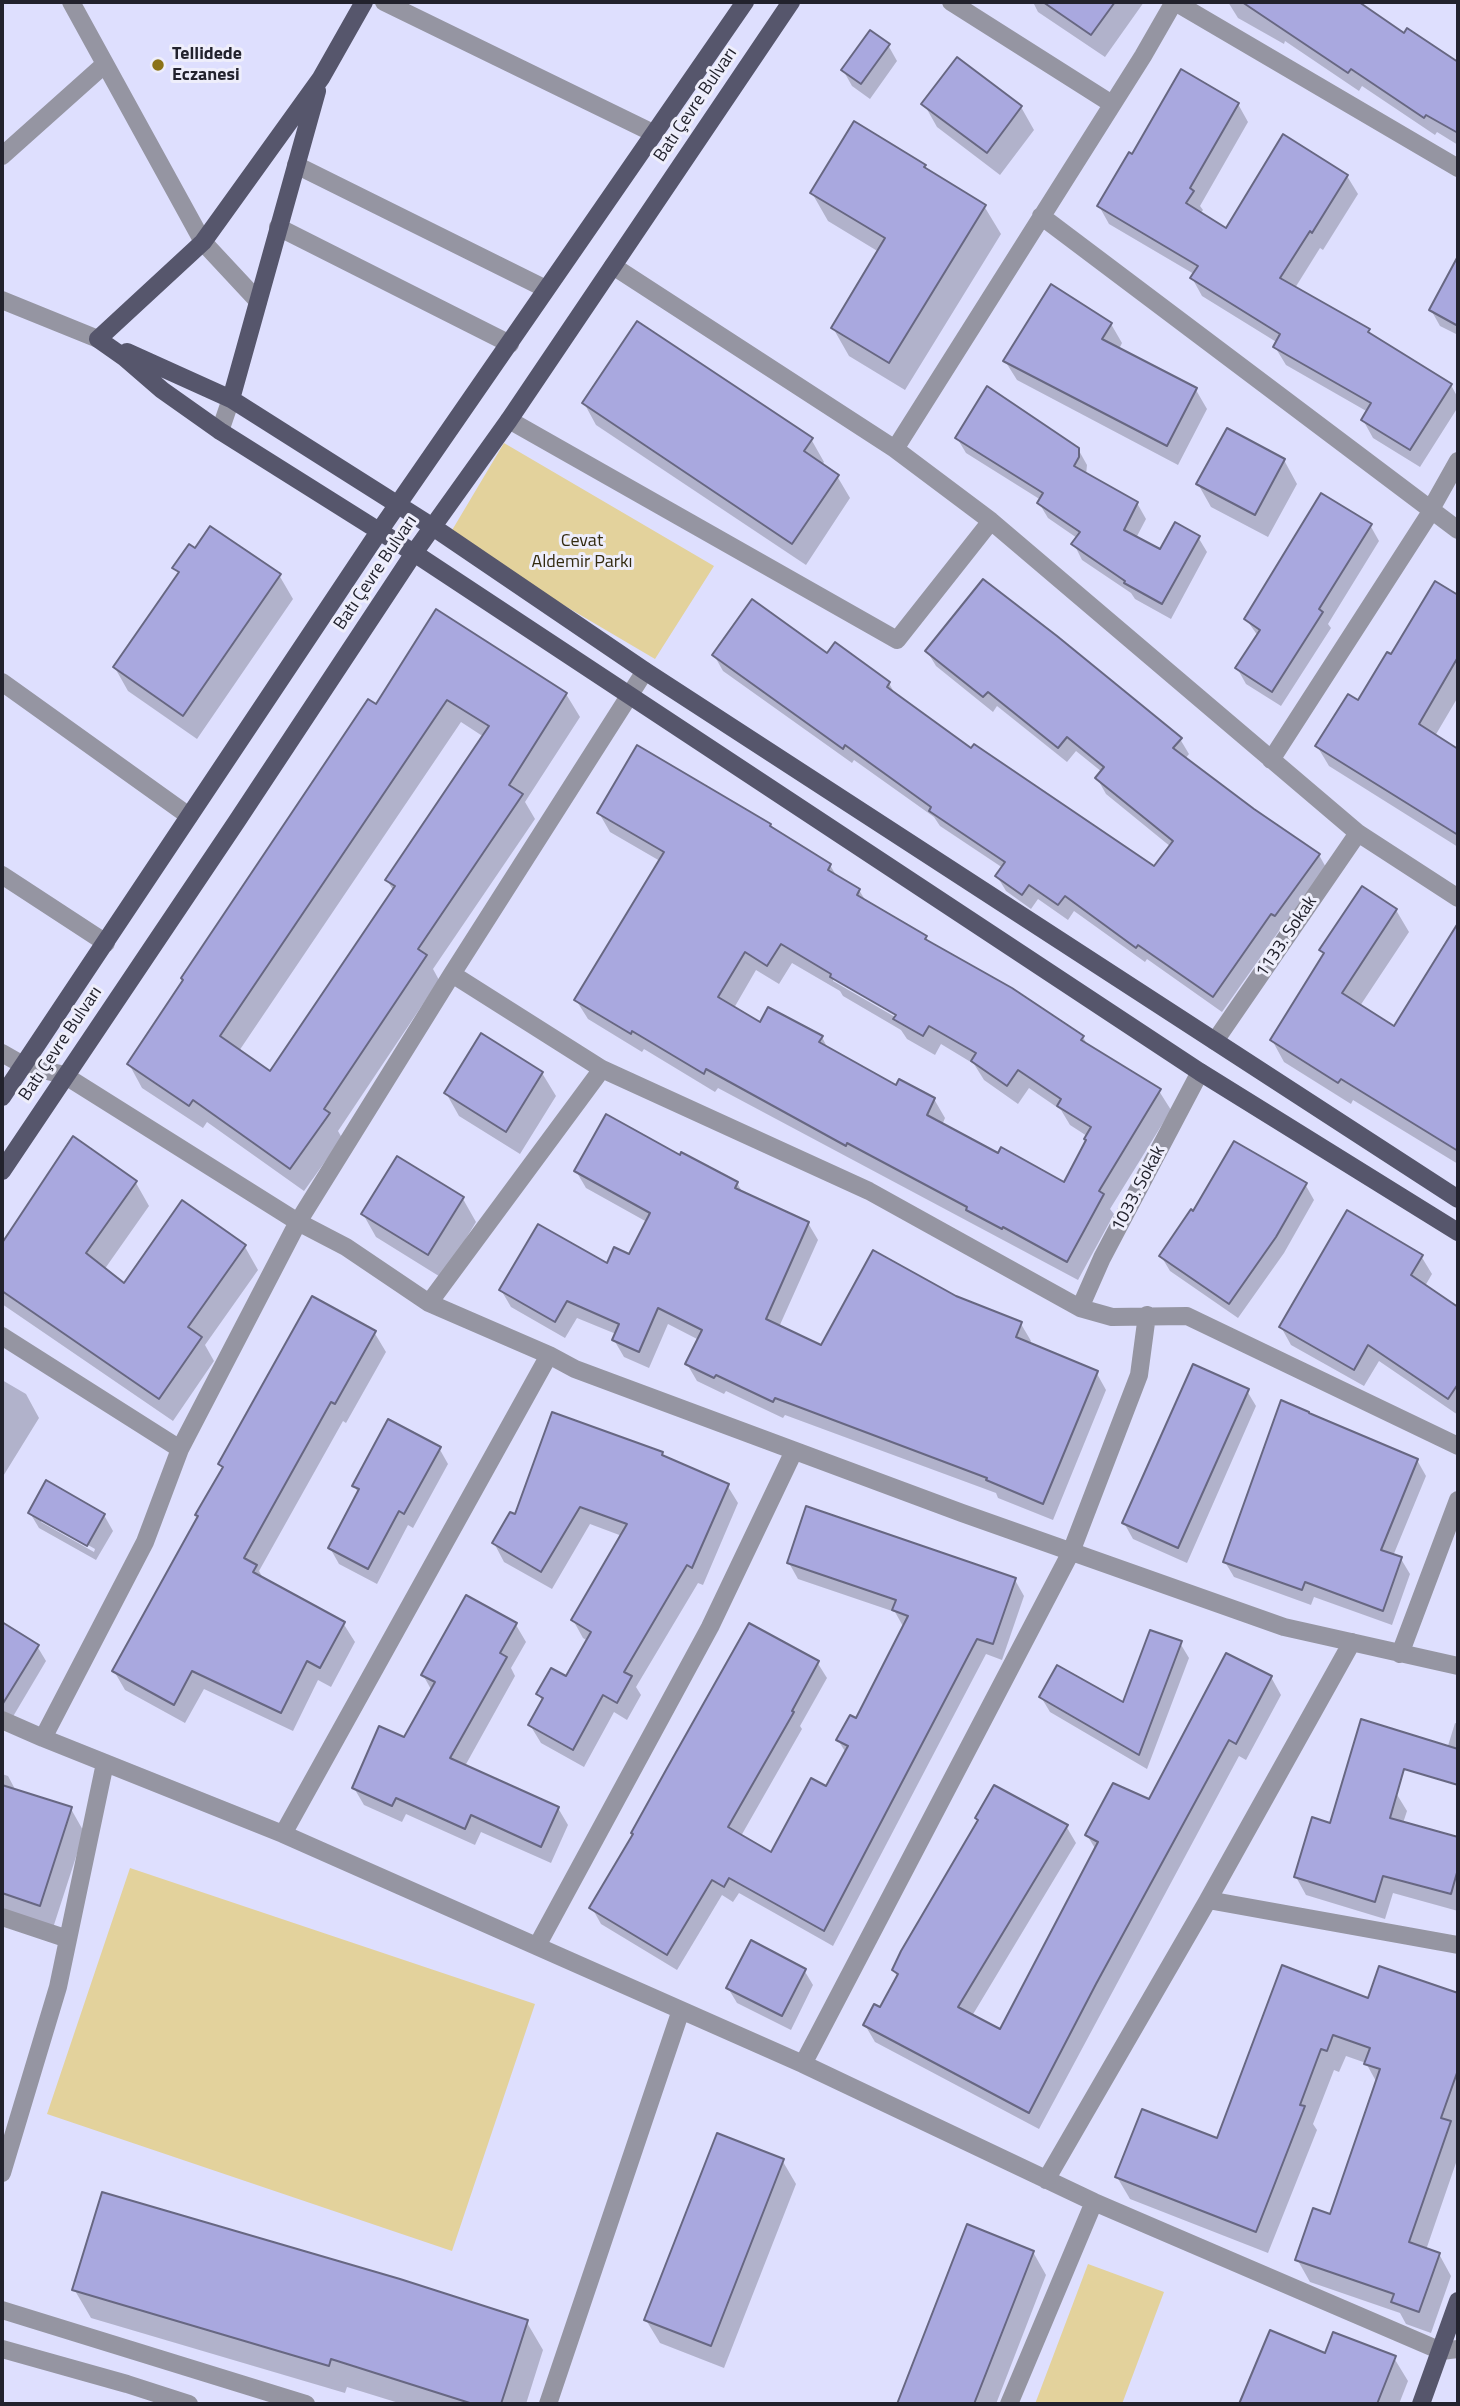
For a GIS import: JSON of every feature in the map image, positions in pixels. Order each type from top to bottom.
[{"type":"main road","points":[[98,339],[203,243],[321,78],[364,2]]},
{"type":"main road","name":"Batı Çevre Bulvarı","points":[[2,1097],[378,533],[745,2]]},
{"type":"main road","name":"Batı Çevre Bulvarı","points":[[2,1171],[414,553],[509,420],[791,2]]},
{"type":"main road","points":[[231,399],[321,78]]},
{"type":"main road","points":[[98,339],[231,399],[433,527],[645,671],[1458,1199]]},
{"type":"main road","points":[[98,339],[162,390],[220,431],[378,533],[414,553],[1200,1072],[1458,1232]]},
{"type":"main road","points":[[1421,2404],[1450,2350],[1458,2301]]},
{"type":"street","points":[[71,2],[203,243],[258,301]]},
{"type":"street","points":[[384,2],[653,133]]},
{"type":"street","points":[[951,2],[1112,104]]},
{"type":"street","points":[[895,449],[1175,2],[1458,168]]},
{"type":"street","points":[[2,156],[105,64]]},
{"type":"street","points":[[296,165],[546,289]]},
{"type":"street","points":[[1041,216],[1458,530]]},
{"type":"street","points":[[278,227],[510,344]]},
{"type":"street","points":[[613,266],[895,449],[991,521],[1357,833],[1458,898]]},
{"type":"street","points":[[2,300],[98,339]]},
{"type":"street","points":[[220,431],[231,399]]},
{"type":"street","points":[[509,420],[897,640],[991,521]]},
{"type":"street","points":[[1271,760],[1432,510],[1458,461]]},
{"type":"street","points":[[43,1738],[145,1542],[180,1449],[298,1222],[645,671]]},
{"type":"street","points":[[2,682],[189,816]]},
{"type":"street","name":"1133. Sokak","points":[[1216,1041],[1357,833]]},
{"type":"street","points":[[2,875],[106,943]]},
{"type":"street","points":[[452,974],[602,1069],[869,1191],[1080,1308],[1112,1317],[1187,1316],[1458,1447]]},
{"type":"street","points":[[2,1053],[23,1065],[64,1075],[298,1222],[346,1247],[429,1303],[549,1355],[575,1370],[1284,1627],[1458,1666]]},
{"type":"street","points":[[429,1303],[602,1069]]},
{"type":"street","name":"1033. Sokak","points":[[1080,1308],[1102,1258],[1200,1072]]},
{"type":"street","points":[[803,2064],[1071,1552],[1139,1375],[1147,1315]]},
{"type":"street","points":[[2,1336],[180,1449]]},
{"type":"street","points":[[283,1834],[549,1355]]},
{"type":"street","points":[[537,1946],[710,1627],[794,1451]]},
{"type":"street","points":[[1400,1654],[1458,1500]]},
{"type":"street","points":[[1046,2180],[1208,1900],[1352,1642]]},
{"type":"street","points":[[2,1720],[283,1834],[803,2064],[1094,2202],[1450,2350]]},
{"type":"street","points":[[2,2173],[8,2130],[58,1987],[105,1763]]},
{"type":"street","points":[[1208,1900],[1458,1945]]},
{"type":"street","points":[[2,1917],[68,1939]]},
{"type":"street","points":[[548,2404],[681,2010]]},
{"type":"street","points":[[1009,2404],[1094,2202]]},
{"type":"street","points":[[2,2310],[306,2404]]},
{"type":"street","points":[[2,2349],[189,2404]]},
{"type":"green space","name":"Cevat Aldemir Parkı","points":[[504,443],[714,566],[655,659],[448,537]]},
{"type":"green space","points":[[130,1868],[535,2004],[452,2251],[47,2114]]},
{"type":"green space","points":[[1088,2264],[1164,2292],[1122,2404],[1035,2404]]},
{"type":"building","points":[[1043,2],[1115,2],[1091,35]]},
{"type":"building","points":[[1242,2],[1359,2],[1404,33],[1407,28],[1458,62],[1458,133],[1426,115],[1424,118],[1351,69],[1348,73]]},
{"type":"building","points":[[870,30],[890,44],[861,84],[841,70]]},
{"type":"building","points":[[957,57],[1022,106],[987,153],[921,104]]},
{"type":"building","points":[[1181,69],[1239,103],[1190,188],[1194,191],[1186,203],[1226,228],[1283,134],[1348,175],[1280,278],[1370,329],[1368,332],[1452,384],[1410,450],[1361,420],[1371,403],[1273,347],[1280,334],[1190,278],[1198,266],[1097,206],[1129,152],[1132,154]]},
{"type":"building","points":[[854,121],[986,205],[889,363],[831,328],[885,238],[810,193]]},
{"type":"building","points":[[1458,256],[1458,326],[1429,310]]},
{"type":"building","points":[[1051,284],[1112,323],[1102,339],[1197,388],[1167,446],[1003,361]]},
{"type":"building","points":[[637,321],[813,438],[804,451],[839,475],[792,544],[582,403]]},
{"type":"building","points":[[987,386],[1079,448],[1079,457],[1074,466],[1138,502],[1124,530],[1160,549],[1175,522],[1200,536],[1162,604],[1124,583],[1125,581],[1071,544],[1080,532],[1037,503],[1043,493],[955,438]]},
{"type":"building","points":[[1227,428],[1285,459],[1255,515],[1196,484]]},
{"type":"building","points":[[1321,493],[1372,524],[1319,609],[1323,612],[1272,692],[1235,668],[1260,630],[1244,619]]},
{"type":"building","points":[[210,526],[281,574],[183,716],[113,667],[179,572],[172,568],[189,544],[195,548]]},
{"type":"building","points":[[983,579],[1182,738],[1173,748],[1254,809],[1320,854],[1275,916],[1271,914],[1213,997],[1138,945],[1136,948],[1065,896],[1058,905],[1029,885],[1022,895],[995,876],[1005,862],[929,811],[931,807],[845,745],[843,749],[712,655],[752,599],[827,653],[835,642],[890,682],[887,687],[971,748],[974,744],[1154,866],[1173,841],[1095,778],[1104,767],[1067,737],[1058,748],[988,692],[983,697],[925,651]]},
{"type":"building","points":[[1435,581],[1458,595],[1458,657],[1419,724],[1458,749],[1458,835],[1315,746],[1348,694],[1358,700],[1387,652],[1391,654]]},
{"type":"building","points":[[436,609],[567,693],[509,785],[523,794],[418,949],[427,955],[324,1109],[330,1113],[290,1169],[193,1100],[189,1106],[127,1064],[183,980],[181,978],[368,699],[376,704]],"holes":[[[447,700],[489,726],[385,880],[395,886],[270,1071],[220,1036]]]},
{"type":"building","points":[[637,745],[771,824],[770,826],[831,864],[828,870],[860,889],[857,895],[927,936],[925,939],[1012,988],[1084,1036],[1081,1040],[1161,1089],[1099,1191],[1104,1194],[1067,1262],[706,1069],[704,1074],[574,1000],[664,852],[597,813]],"holes":[[[781,944],[831,974],[830,977],[896,1015],[893,1019],[923,1036],[929,1026],[976,1053],[971,1061],[1007,1086],[1018,1070],[1061,1099],[1057,1106],[1091,1127],[1064,1182],[1001,1147],[998,1153],[927,1115],[935,1098],[899,1079],[896,1085],[819,1042],[823,1036],[768,1007],[760,1022],[718,997],[745,952],[767,966]]]},
{"type":"building","points":[[1362,886],[1397,909],[1342,993],[1394,1026],[1458,923],[1458,1151],[1341,1079],[1338,1083],[1270,1040],[1324,953],[1319,950]]},
{"type":"building","points":[[481,1033],[543,1072],[506,1132],[444,1093]]},
{"type":"building","points":[[606,1114],[680,1155],[681,1152],[738,1182],[735,1188],[809,1222],[766,1319],[821,1345],[873,1250],[956,1296],[1022,1322],[1016,1337],[1098,1371],[1043,1504],[986,1480],[987,1478],[775,1398],[773,1402],[716,1375],[714,1378],[685,1364],[702,1330],[658,1308],[639,1352],[612,1340],[619,1324],[567,1301],[555,1322],[499,1290],[538,1224],[607,1263],[614,1247],[629,1254],[650,1213],[574,1171]]},
{"type":"building","points":[[73,1136],[137,1181],[86,1253],[124,1283],[182,1200],[246,1245],[188,1327],[202,1337],[159,1399],[2,1291],[2,1243]]},
{"type":"building","points":[[1234,1141],[1307,1183],[1276,1237],[1229,1304],[1159,1256],[1191,1209],[1193,1211]]},
{"type":"building","points":[[397,1156],[464,1197],[428,1255],[361,1214]]},
{"type":"building","points":[[1347,1210],[1423,1255],[1411,1275],[1458,1307],[1458,1384],[1448,1399],[1368,1345],[1354,1370],[1279,1327]]},
{"type":"building","points":[[312,1296],[376,1331],[335,1404],[331,1402],[244,1558],[257,1565],[253,1572],[345,1622],[320,1668],[307,1661],[281,1713],[192,1671],[174,1705],[112,1671],[198,1516],[195,1515],[223,1467],[218,1464]]},
{"type":"building","points":[[1193,1364],[1249,1389],[1178,1548],[1122,1523]]},
{"type":"building","points":[[1281,1400],[1418,1459],[1381,1550],[1402,1557],[1383,1611],[1305,1582],[1302,1590],[1223,1562]]},
{"type":"building","points":[[552,1412],[663,1452],[662,1455],[729,1484],[692,1568],[687,1565],[624,1672],[632,1676],[617,1703],[603,1695],[573,1750],[528,1725],[543,1698],[536,1694],[551,1668],[566,1676],[591,1632],[571,1620],[627,1524],[580,1507],[541,1572],[492,1543],[510,1512],[515,1514]]},
{"type":"building","points":[[388,1419],[441,1447],[404,1514],[399,1511],[368,1569],[328,1548],[359,1489],[352,1486]]},
{"type":"building","points":[[46,1480],[105,1514],[87,1546],[28,1513]]},
{"type":"building","points":[[806,1506],[1016,1578],[993,1644],[977,1639],[824,1931],[729,1878],[724,1887],[712,1880],[667,1955],[589,1908],[633,1834],[631,1833],[749,1623],[819,1661],[792,1711],[794,1712],[728,1827],[771,1852],[811,1778],[826,1786],[848,1746],[836,1740],[850,1715],[856,1718],[908,1616],[892,1610],[896,1600],[787,1563]]},
{"type":"building","points":[[466,1595],[517,1623],[500,1653],[507,1657],[450,1758],[559,1807],[541,1847],[471,1815],[465,1829],[396,1798],[392,1806],[352,1788],[379,1726],[404,1737],[435,1682],[421,1675]]},
{"type":"building","points":[[2,1622],[39,1645],[2,1705]]},
{"type":"building","points":[[1150,1630],[1182,1641],[1139,1755],[1039,1697],[1057,1665],[1123,1702]]},
{"type":"building","points":[[1226,1653],[1272,1676],[1236,1744],[1229,1740],[1029,2113],[863,2025],[874,2004],[880,2007],[898,1974],[892,1970],[901,1951],[978,1820],[975,1818],[994,1785],[1068,1825],[958,2007],[1000,2029],[1098,1842],[1085,1835],[1113,1783],[1149,1799]]},
{"type":"building","points":[[1361,1719],[1458,1749],[1458,1785],[1404,1769],[1390,1818],[1458,1837],[1458,1869],[1451,1894],[1383,1876],[1375,1902],[1294,1877],[1312,1817],[1330,1823]]},
{"type":"building","points":[[2,1785],[72,1807],[40,1906],[2,1893]]},
{"type":"building","points":[[751,1940],[806,1969],[782,2016],[726,1988]]},
{"type":"building","points":[[1282,1965],[1368,1998],[1379,1966],[1458,1993],[1458,2070],[1441,2118],[1451,2121],[1409,2242],[1440,2253],[1419,2312],[1391,2302],[1394,2294],[1295,2260],[1313,2208],[1330,2214],[1380,2069],[1364,2064],[1370,2048],[1333,2035],[1327,2051],[1321,2049],[1300,2105],[1305,2106],[1256,2232],[1115,2177],[1142,2109],[1217,2138]]},
{"type":"building","points":[[717,2133],[784,2159],[711,2346],[644,2320]]},
{"type":"building","points":[[102,2192],[400,2279],[528,2320],[501,2404],[473,2404],[331,2359],[329,2366],[72,2290]]},
{"type":"building","points":[[967,2224],[1034,2251],[974,2404],[897,2404]]},
{"type":"building","points":[[1270,2330],[1325,2353],[1333,2332],[1396,2356],[1377,2404],[1239,2404]]},
{"type":"place","name":"Tellidede Eczanesi","points":[[158,65]]}]
